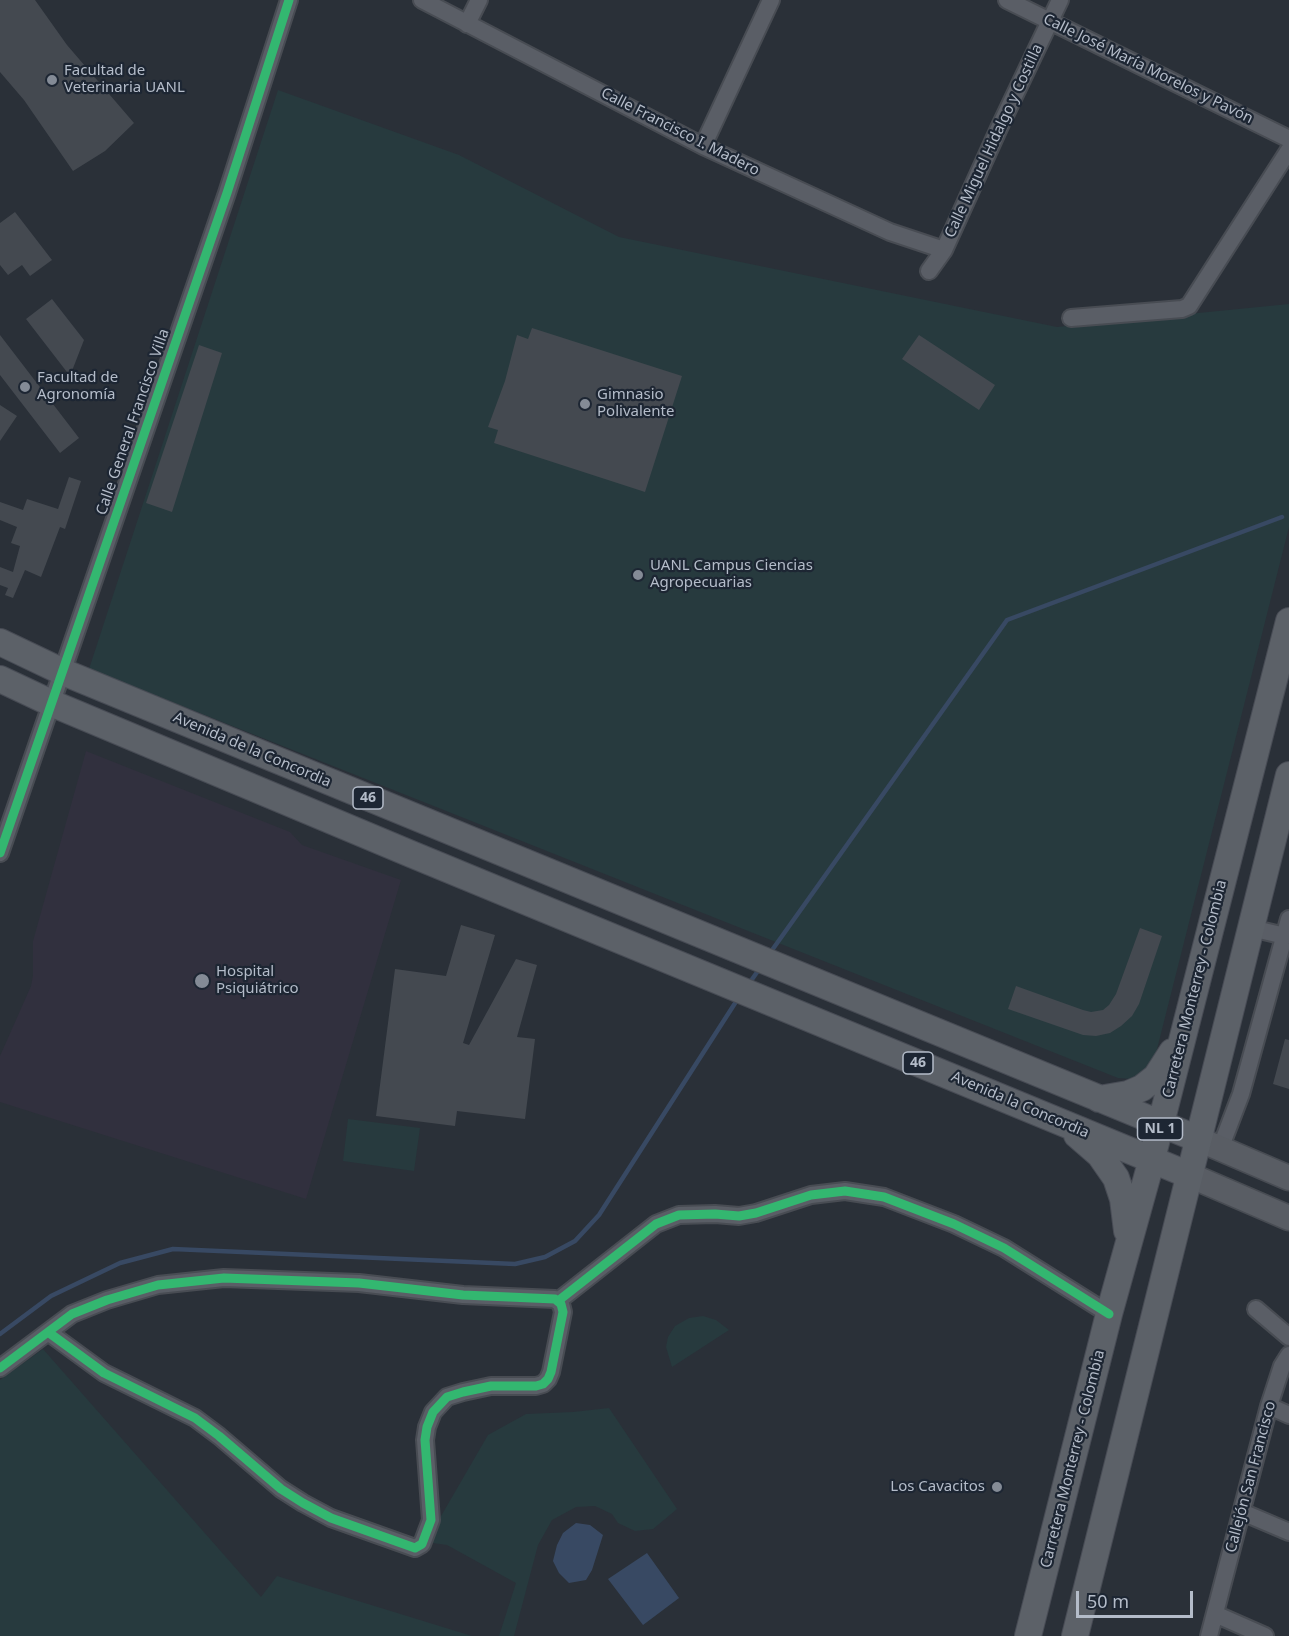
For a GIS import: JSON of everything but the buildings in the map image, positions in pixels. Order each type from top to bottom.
[{"type":"main road","name":"Carretera Monterrey - Colombia","points":[[1028,1636],[1289,621]]},
{"type":"main road","name":"Avenida de la Concordia","points":[[0,642],[63,672],[1099,1099]]},
{"type":"main road","name":"46","points":[[0,679],[51,703]]},
{"type":"main road","name":"Avenida la Concordia","points":[[51,703],[1289,1218]]},
{"type":"main road","name":"NL 1","points":[[1075,1636],[1189,1175],[1209,1144],[1251,928],[1289,775]]},
{"type":"main road","points":[[1099,1099],[1135,1092],[1149,1083],[1156,1077],[1183,1036]]},
{"type":"main road","name":"46","points":[[1099,1099],[1289,1178]]},
{"type":"main road","points":[[1063,1123],[1101,1155],[1116,1178],[1123,1199],[1129,1240]]},
{"type":"street","name":"Calle General Francisco Villa","points":[[0,853],[227,193],[289,0]]},
{"type":"street","name":"Calle Francisco I. Madero","points":[[422,0],[703,146],[890,232],[944,250]]},
{"type":"street","points":[[467,24],[479,0]]},
{"type":"street","points":[[703,146],[771,0]]},
{"type":"street","name":"Calle José María Morelos y Pavón","points":[[1008,0],[1289,139]]},
{"type":"street","name":"Calle Miguel Hidalgo y Costilla","points":[[929,271],[944,250],[1060,0]]},
{"type":"street","points":[[1071,318],[1182,309],[1189,306],[1289,150]]},
{"type":"street","points":[[1209,1144],[1241,1094],[1287,928],[1251,928]]},
{"type":"street","points":[[558,1301],[656,1224],[663,1221],[679,1215],[739,1216],[756,1213],[811,1195],[845,1191],[884,1197],[954,1224],[1004,1248],[1109,1314]]},
{"type":"street","points":[[0,1368],[48,1332],[72,1314],[107,1300],[158,1285],[224,1278],[358,1283],[453,1294],[555,1299],[563,1312],[548,1379],[543,1384],[491,1386],[463,1392],[447,1397],[433,1412],[425,1440],[431,1520],[422,1545],[415,1548],[331,1518],[303,1503],[281,1489],[195,1418],[104,1373],[48,1332]]},
{"type":"street","points":[[1256,1309],[1289,1337]]},
{"type":"street","name":"Callejón San Francisco","points":[[1209,1636],[1269,1406],[1282,1366],[1289,1355]]},
{"type":"street","points":[[1269,1406],[1289,1415]]},
{"type":"street","points":[[1242,1512],[1289,1532]]},
{"type":"street","points":[[1215,1614],[1265,1636]]},
{"type":"shaded area","name":"Hospital Psiquiátrico","points":[[86,751],[290,832],[302,845],[401,880],[306,1199],[0,1102],[0,1056],[31,986],[33,941]]},
{"type":"green space","name":"UANL Campus Ciencias Agropecuarias","points":[[278,90],[459,155],[619,237],[1057,327],[1289,304],[1289,527],[1154,1061],[1146,1072],[1132,1079],[1118,1078],[89,669]]},
{"type":"green space","points":[[348,1119],[420,1128],[414,1171],[343,1161]]},
{"type":"green space","points":[[703,1316],[716,1320],[729,1330],[672,1367],[666,1347],[668,1337],[675,1326],[689,1318]]},
{"type":"green space","points":[[43,1349],[261,1597],[277,1576],[472,1636],[0,1636],[0,1380]]},
{"type":"green space","points":[[609,1408],[677,1509],[653,1529],[635,1531],[618,1523],[612,1514],[595,1506],[576,1507],[552,1520],[538,1545],[514,1636],[499,1636],[516,1583],[447,1545],[426,1542],[488,1435],[526,1414]]},
{"type":"water","points":[[576,1523],[590,1525],[603,1535],[592,1570],[586,1580],[569,1583],[559,1573],[553,1561],[563,1533]]},
{"type":"water","points":[[647,1553],[679,1598],[643,1625],[608,1579]]},
{"type":"waterway","points":[[770,953],[1007,620],[1282,517]]},
{"type":"waterway","points":[[748,985],[760,968]]},
{"type":"waterway","points":[[0,1334],[51,1296],[120,1263],[173,1249],[515,1264],[545,1257],[575,1241],[599,1215],[739,997]]},
{"type":"cycle path","points":[[0,853],[227,193],[289,0]]},
{"type":"cycle path","points":[[558,1301],[656,1224],[679,1215],[739,1216],[756,1213],[811,1195],[845,1191],[884,1197],[954,1224],[1004,1248],[1109,1314]]},
{"type":"cycle path","points":[[0,1368],[48,1332],[104,1373],[195,1418],[281,1489],[303,1503],[331,1518],[415,1548],[422,1544],[431,1520],[425,1440],[433,1412],[447,1397],[463,1392],[491,1386],[543,1384],[551,1372],[563,1312],[561,1304],[555,1299],[463,1295],[359,1283],[224,1278],[158,1285],[107,1300],[72,1314],[48,1332]]},
{"type":"place","name":"Facultad de Veterinaria UANL","points":[[52,80]]},
{"type":"place","name":"Facultad de Agronomía","points":[[25,387]]},
{"type":"place","name":"Gimnasio Polivalente","points":[[585,404]]},
{"type":"place","name":"UANL Campus Ciencias Agropecuarias","points":[[638,575]]},
{"type":"place","name":"Hospital Psiquiátrico","points":[[202,981]]},
{"type":"place","name":"Los Cavacitos","points":[[997,1487]]}]
